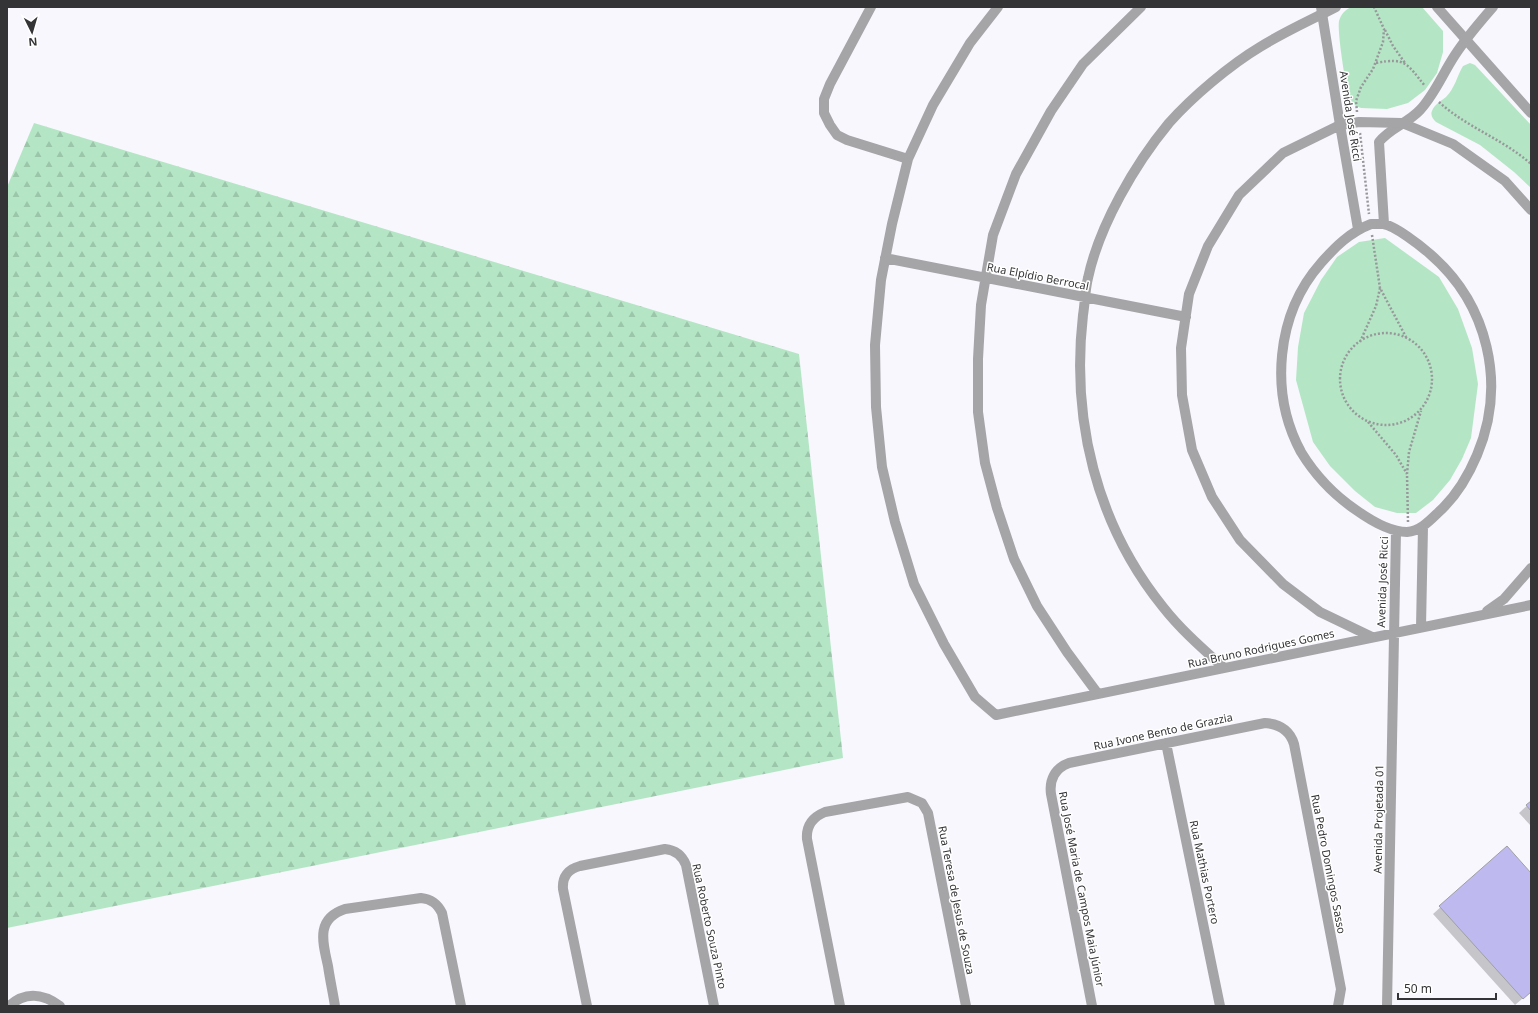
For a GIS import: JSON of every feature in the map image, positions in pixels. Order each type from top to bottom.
[{"type":"street","points":[[870,7],[830,84],[824,99],[824,113],[837,135],[842,138],[908,159]]},
{"type":"street","points":[[885,258],[908,159],[933,105],[970,43],[998,7]]},
{"type":"street","points":[[1098,694],[1067,652],[1037,606],[1014,559],[997,508],[985,463],[978,412],[978,358],[981,304],[993,235],[1016,174],[1051,111],[1083,64],[1141,7]]},
{"type":"street","points":[[1224,668],[1189,636],[1163,607],[1136,568],[1113,526],[1096,482],[1086,437],[1080,388],[1080,339],[1088,278],[1105,225],[1137,168],[1170,123],[1211,82],[1259,47],[1322,11],[1336,7]]},
{"type":"street","points":[[1437,7],[1531,113]]},
{"type":"street","name":"Avenida José Ricci","points":[[1384,224],[1379,142],[1386,134],[1420,110],[1432,94],[1466,39],[1493,7]]},
{"type":"street","name":"Avenida José Ricci","points":[[1322,11],[1358,229]]},
{"type":"street","points":[[1372,637],[1320,612],[1283,584],[1240,540],[1212,497],[1192,450],[1182,395],[1181,348],[1189,294],[1208,246],[1239,195],[1283,153],[1340,125],[1358,122],[1402,123],[1454,144],[1505,181],[1531,210]]},
{"type":"street","name":"Avenida José Ricci","points":[[1371,224],[1384,224],[1417,242],[1445,266],[1467,296],[1482,329],[1491,365],[1491,402],[1484,438],[1470,472],[1449,502],[1422,527],[1408,532],[1396,531],[1367,518],[1341,500],[1319,478],[1301,451],[1289,422],[1282,392],[1281,360],[1286,329],[1297,300],[1312,272],[1333,249],[1358,229],[1371,224]]},
{"type":"street","name":"Rua Elpídio Berrocal","points":[[885,258],[1186,317]]},
{"type":"street","name":"Rua Bruno Rodrigues Gomes","points":[[885,258],[881,280],[875,345],[876,407],[882,467],[895,522],[914,584],[944,644],[975,697],[996,715],[1531,604]]},
{"type":"street","points":[[1421,627],[1422,527]]},
{"type":"street","name":"Avenida José Ricci","points":[[1393,633],[1396,531]]},
{"type":"street","points":[[1482,615],[1504,599],[1531,568]]},
{"type":"street","name":"Avenida Projetada 01","points":[[1387,1006],[1393,633]]},
{"type":"street","name":"Rua Ivone Bento de Grazzia","points":[[1052,777],[1061,767],[1069,763],[1265,723],[1275,724],[1284,729]]},
{"type":"street","name":"Rua Pedro Domingos Sasso","points":[[1284,729],[1293,740],[1295,749],[1341,989],[1338,1006]]},
{"type":"street","name":"Rua Mathias Portero","points":[[1166,743],[1220,1006]]},
{"type":"street","name":"Rua José Maria de Campos Maia Júnior","points":[[1052,777],[1050,786],[1051,794],[1090,987],[1092,1006]]},
{"type":"street","name":"Rua Teresa de Jesus de Souza","points":[[840,1006],[807,839],[808,827],[812,820],[825,812],[904,797],[919,801],[928,813],[966,1006]]},
{"type":"street","name":"Rua Roberto Souza Pinto","points":[[587,1006],[563,889],[563,882],[573,868],[661,849],[672,850],[678,854],[686,865],[714,1006]]},
{"type":"street","points":[[335,1006],[322,940],[324,926],[329,918],[336,912],[344,909],[417,898],[428,899],[435,903],[443,916],[461,1006]]},
{"type":"street","points":[[9,1006],[20,998],[32,996],[44,997],[60,1006]]},
{"type":"path","points":[[1384,29],[1393,46],[1406,64],[1440,103],[1464,120],[1521,155],[1531,164]]},
{"type":"path","points":[[1376,63],[1393,60],[1406,64]]},
{"type":"path","points":[[1360,342],[1376,306],[1380,288],[1406,338]]},
{"type":"path","points":[[1382,334],[1397,334],[1406,338],[1422,349],[1428,357],[1433,376],[1432,390],[1421,411],[1409,452],[1407,474],[1396,455],[1367,422],[1352,410],[1342,394],[1340,384],[1340,374],[1344,360],[1352,348],[1360,342],[1368,337],[1382,334]]},
{"type":"path","points":[[1367,422],[1381,425],[1396,425],[1414,417],[1421,411]]},
{"type":"green space","points":[[1351,7],[1422,7],[1443,31],[1443,52],[1437,73],[1425,90],[1408,103],[1387,109],[1361,108],[1356,106],[1349,99],[1342,60],[1339,21],[1342,14]]},
{"type":"green space","points":[[1470,63],[1475,65],[1531,125],[1531,188],[1514,172],[1480,145],[1436,122],[1432,117],[1431,112],[1436,105],[1446,97],[1454,86],[1463,66]]},
{"type":"green space","points":[[34,123],[799,354],[843,758],[7,928],[7,187]]},
{"type":"green space","points":[[1385,238],[1439,277],[1458,309],[1472,348],[1478,384],[1471,438],[1462,459],[1450,480],[1433,500],[1416,513],[1397,513],[1375,507],[1355,491],[1330,466],[1313,442],[1296,380],[1298,347],[1304,313],[1321,280],[1337,257],[1359,242]]},
{"type":"building","points":[[1531,801],[1531,811],[1526,805]]},
{"type":"building","points":[[1507,846],[1531,873],[1531,992],[1523,999],[1439,906]]}]
